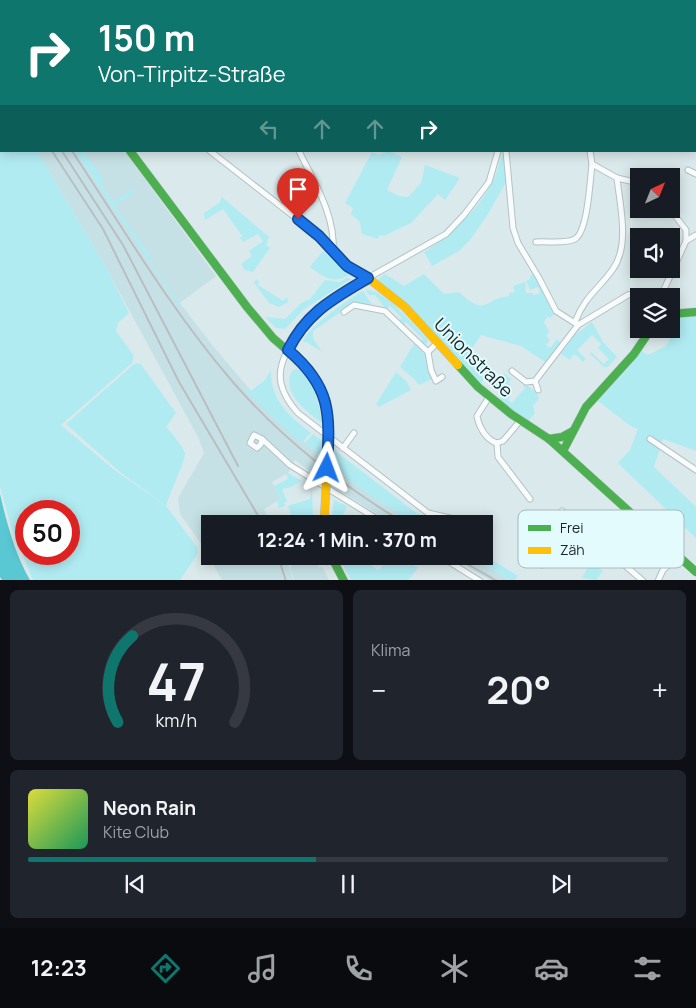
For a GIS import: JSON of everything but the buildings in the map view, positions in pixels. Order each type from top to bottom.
[{"type":"main road","points":[[131,152],[247,308],[273,338],[288,350],[315,378],[327,406],[329,435],[325,515]]},
{"type":"main road","points":[[288,350],[299,330],[313,314],[368,278]]},
{"type":"main road","name":"Unionstraße","points":[[368,278],[386,290],[489,397],[549,439],[628,510]]},
{"type":"main road","points":[[680,313],[696,312]]},
{"type":"main road","points":[[562,451],[586,407],[634,354],[645,338]]},
{"type":"main road","points":[[549,439],[562,437],[573,431]]},
{"type":"main road","name":"Unionstraße","points":[[684,561],[696,572]]},
{"type":"main road","points":[[336,565],[344,580]]},
{"type":"street","points":[[211,152],[319,236],[347,266],[368,278],[446,234],[464,215],[489,182],[498,152]]},
{"type":"street","points":[[299,152],[329,214],[334,242],[333,252]]},
{"type":"street","points":[[506,152],[513,228],[518,243],[558,314],[576,324]]},
{"type":"street","points":[[536,242],[573,240],[580,235],[584,225],[592,164],[590,152]]},
{"type":"street","points":[[592,164],[617,178],[630,180]]},
{"type":"street","points":[[688,170],[696,174]]},
{"type":"street","points":[[538,390],[536,381],[576,324],[588,296],[613,268],[619,256],[622,234],[617,178]]},
{"type":"street","points":[[665,288],[686,241],[686,230],[677,218]]},
{"type":"street","points":[[686,241],[696,235]]},
{"type":"street","points":[[576,324],[630,294]]},
{"type":"street","points":[[344,312],[354,305],[385,311],[428,352]]},
{"type":"street","points":[[438,342],[428,352],[428,361],[436,381],[442,378]]},
{"type":"street","points":[[288,350],[280,365],[280,380],[286,396],[298,413],[428,513],[437,515]]},
{"type":"street","points":[[512,371],[526,382],[536,381]]},
{"type":"street","points":[[489,397],[478,413],[478,420],[489,439],[497,443],[503,441],[520,420]]},
{"type":"street","points":[[343,448],[354,433]]},
{"type":"street","points":[[262,439],[290,465],[371,515]]},
{"type":"street","points":[[650,439],[696,470]]},
{"type":"street","points":[[497,443],[498,457],[530,498]]},
{"type":"street","points":[[455,565],[480,580]]},
{"type":"street","points":[[629,568],[643,580]]},
{"type":"street","points":[[658,580],[663,568]]},
{"type":"street","points":[[662,571],[666,568]]},
{"type":"shaded area","points":[[0,152],[38,152],[104,264],[129,313],[118,323],[116,331],[134,356],[132,363],[61,425],[113,469],[166,506],[197,547],[198,553],[180,580],[33,580],[27,565],[80,565],[80,500],[15,500],[15,536],[0,487]]},
{"type":"shaded area","points":[[38,152],[125,152],[216,276],[180,303],[257,398],[285,414],[305,443],[353,483],[402,515],[379,515],[317,477],[295,460],[288,473],[272,482],[281,499],[264,509],[267,515],[201,515],[201,544],[180,514],[178,498],[204,453],[198,437],[104,264]]},
{"type":"shaded area","points":[[76,152],[84,152],[104,180],[101,183],[114,202],[132,189],[134,192],[115,206],[150,255],[152,264],[182,306],[180,307]]},
{"type":"shaded area","points":[[372,152],[378,155],[391,152],[402,157],[387,190],[399,196],[408,197],[421,183],[425,165],[460,178],[445,200],[438,194],[411,223],[384,236],[379,235],[378,239],[362,234],[360,222],[351,214],[353,208],[345,203]]},
{"type":"shaded area","points":[[503,154],[506,182],[488,214],[470,240],[459,251],[432,266],[424,252],[444,238],[471,213],[494,180]]},
{"type":"shaded area","points":[[222,197],[269,237],[266,245],[270,248],[253,272],[245,270],[241,264],[252,256],[249,251],[263,241],[258,234],[243,242],[240,238],[242,236],[223,209],[205,220],[204,213],[219,203]]},
{"type":"shaded area","points":[[323,251],[349,275],[338,279],[328,278],[310,267]]},
{"type":"shaded area","points":[[534,269],[557,312],[550,318],[548,316],[544,322],[549,332],[546,336],[550,340],[546,345],[550,348],[556,341],[556,338],[562,344],[548,364],[521,346],[481,335],[470,352],[501,378],[504,373],[511,379],[508,383],[511,385],[503,391],[486,376],[478,387],[438,342],[375,282],[385,274],[404,286],[424,274],[444,294],[459,292],[475,304],[484,305],[509,296],[509,293],[515,292],[513,286],[525,282],[526,293],[533,293],[534,295],[540,293],[538,287],[530,290],[526,281],[533,275],[531,271]]},
{"type":"shaded area","points":[[347,278],[351,279],[303,310],[285,329],[276,328],[265,317],[285,319],[301,303],[310,299],[325,280],[339,282]]},
{"type":"shaded area","points":[[256,279],[259,281],[258,285],[283,301],[287,297],[288,302],[279,307],[269,303],[254,283]]},
{"type":"shaded area","points":[[366,290],[381,295],[399,309],[428,340],[426,345],[420,342],[423,339],[406,322],[403,325],[399,321],[402,318],[390,306],[386,309],[375,295],[369,295]]},
{"type":"shaded area","points":[[363,291],[371,303],[370,306],[354,303],[313,331],[313,338],[322,352],[307,342],[303,342],[319,322]]},
{"type":"shaded area","points":[[696,312],[696,451],[663,439],[654,467],[696,507],[696,538],[684,526],[684,510],[667,510],[618,463],[630,450],[638,429],[632,427],[594,398],[638,349],[648,355],[666,346],[670,338],[680,338],[680,319],[683,313]]},
{"type":"shaded area","points":[[592,322],[603,342],[617,357],[608,367],[604,367],[590,354],[591,352],[604,364],[609,359],[598,348],[601,344],[592,335],[577,350],[586,359],[583,362],[576,355],[573,355],[570,360],[561,354],[575,335]]},
{"type":"shaded area","points":[[414,344],[425,355],[432,379],[419,385],[400,367]]},
{"type":"shaded area","points":[[140,363],[176,413],[166,427],[185,453],[166,506],[120,472],[66,424],[134,364]]},
{"type":"shaded area","points":[[297,369],[312,386],[322,423],[309,413],[292,394],[289,379],[292,371]]},
{"type":"shaded area","points":[[271,370],[277,399],[288,414],[311,433],[302,443],[246,391],[248,389],[251,391],[265,380]]},
{"type":"shaded area","points":[[396,372],[406,381],[411,390],[379,407],[376,404]]},
{"type":"shaded area","points":[[525,384],[537,393],[539,399],[533,406],[535,413],[526,424],[496,402],[504,392],[510,397],[508,400],[512,403],[525,388],[523,385]]},
{"type":"shaded area","points":[[313,434],[420,515],[402,515],[353,483],[305,443]]},
{"type":"shaded area","points":[[288,473],[302,481],[282,489],[287,501],[284,503],[285,506],[279,508],[277,502],[281,499],[274,486],[288,479],[286,474]]},
{"type":"shaded area","points":[[312,487],[313,515],[291,515],[288,506],[310,499]]},
{"type":"shaded area","points":[[0,494],[15,546],[15,565],[22,565],[30,580],[2,580],[0,577]]},
{"type":"shaded area","points":[[334,500],[347,506],[343,515],[332,515]]},
{"type":"shaded area","points":[[493,560],[518,576],[515,580],[510,580],[485,565],[493,565]]},
{"type":"shaded area","points":[[213,565],[288,565],[293,580],[222,580]]},
{"type":"shaded area","points":[[318,565],[319,568],[322,567],[329,580],[294,580],[290,567]]},
{"type":"shaded area","points":[[343,565],[371,565],[378,571],[383,565],[414,565],[418,568],[408,580],[351,580]]},
{"type":"shaded area","points":[[464,565],[485,565],[510,580],[490,580]]},
{"type":"shaded area","points":[[587,568],[599,568],[603,571],[596,580],[582,578]]},
{"type":"railway","points":[[53,152],[103,229],[179,382],[258,515]]},
{"type":"railway","points":[[63,152],[123,245],[238,466]]},
{"type":"railway","points":[[73,152],[188,326],[232,381],[291,441],[335,477],[392,515]]},
{"type":"railway","points":[[281,565],[286,580]]},
{"type":"railway","points":[[469,565],[495,580]]},
{"type":"traffic: fast","points":[[131,152],[247,307],[273,338],[309,369],[322,390],[327,406]]},
{"type":"traffic: fast","points":[[680,313],[696,312]]},
{"type":"traffic: fast","points":[[563,451],[586,407],[634,354],[645,338]]},
{"type":"traffic: fast","points":[[458,365],[478,387],[511,414],[549,439],[627,510]]},
{"type":"traffic: fast","points":[[549,439],[562,437],[573,431]]},
{"type":"traffic: fast","points":[[684,561],[696,572]]},
{"type":"traffic: fast","points":[[336,565],[343,580]]},
{"type":"traffic: slow","points":[[288,350],[304,327],[313,318],[333,301],[368,278],[405,307],[458,365]]},
{"type":"traffic: slow","points":[[325,515],[329,435],[327,406]]},
{"type":"route","points":[[298,219],[319,236],[347,266],[368,278],[328,303],[305,321],[288,350],[309,368],[322,390],[327,406],[328,418],[327,468]]}]
